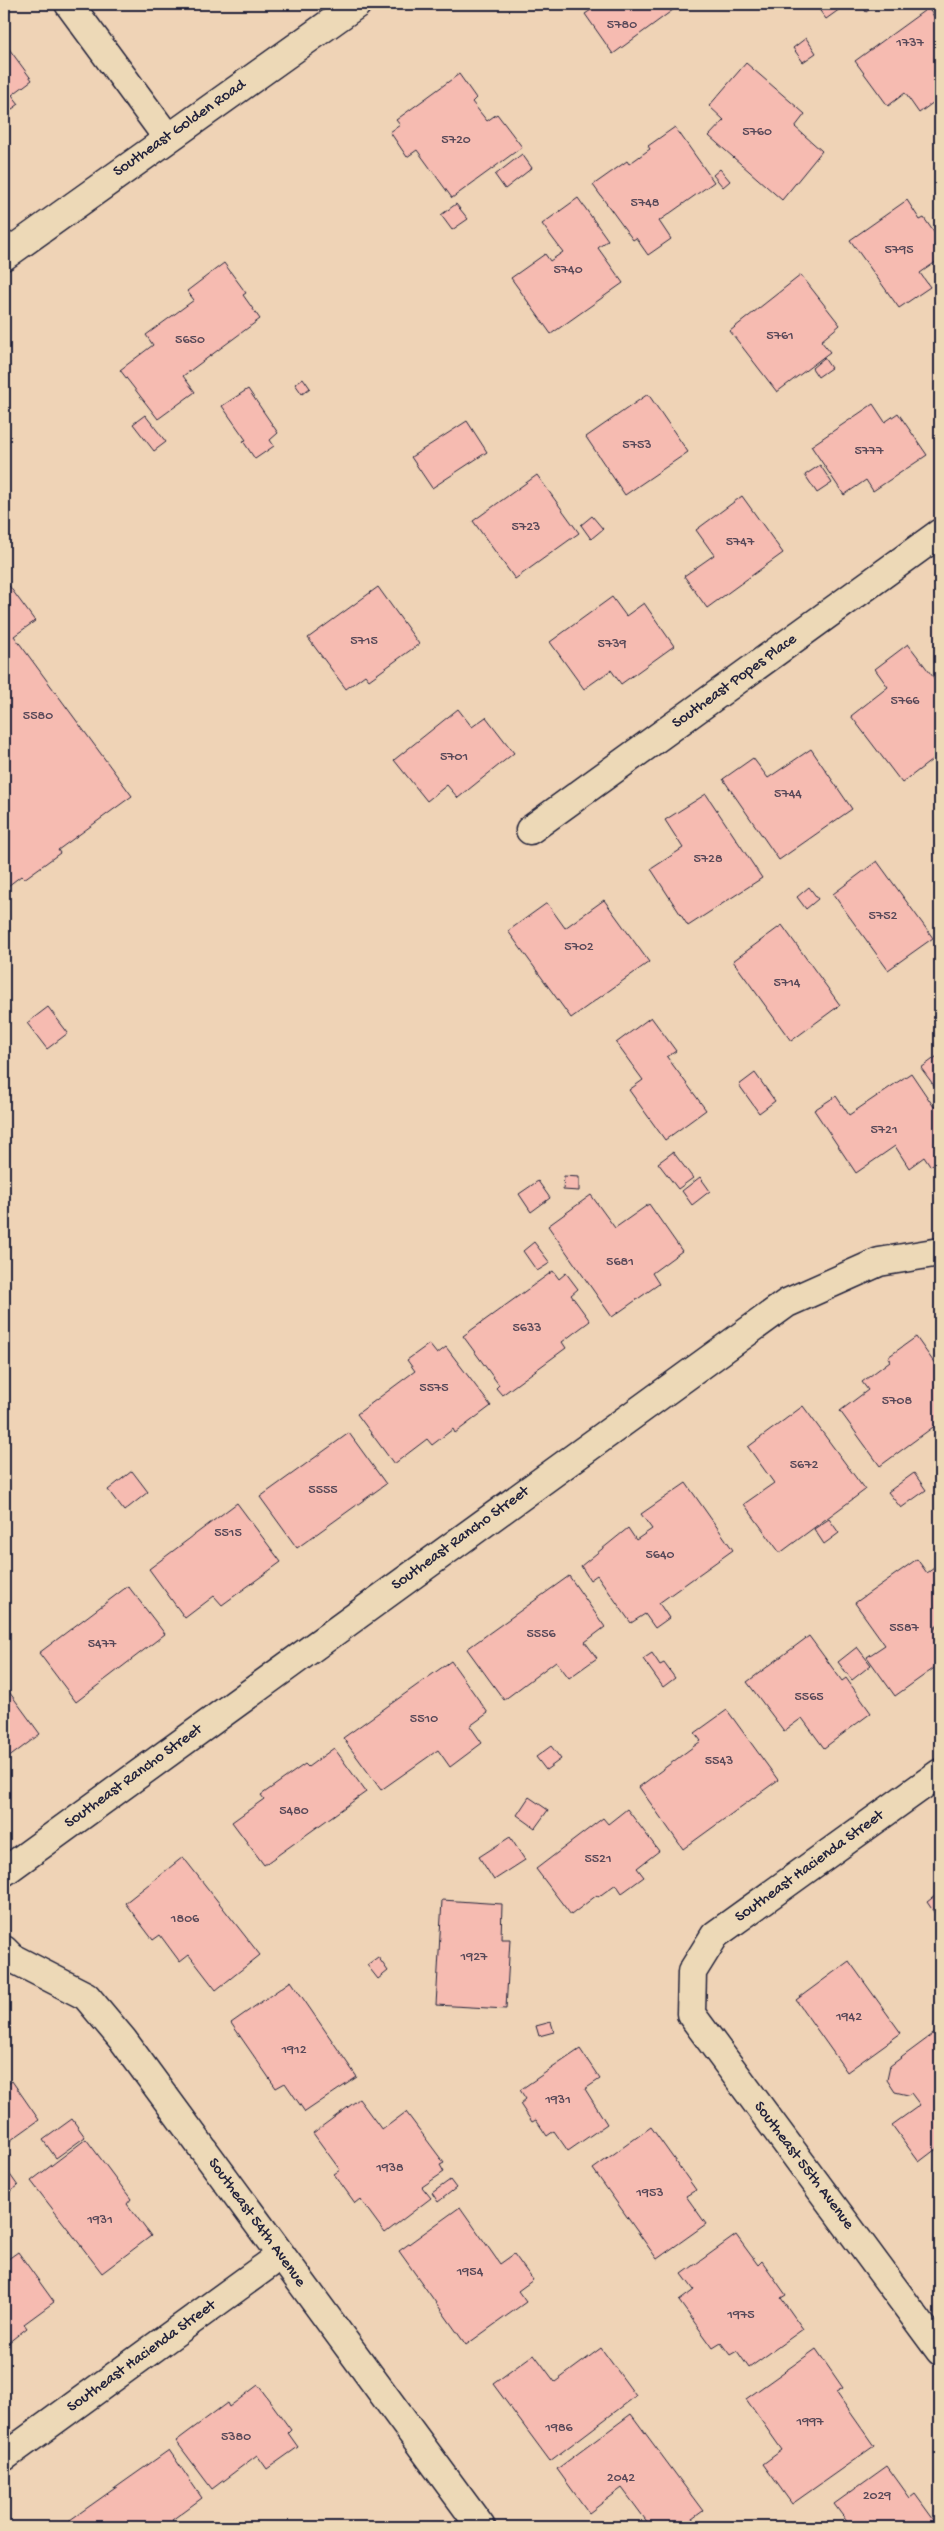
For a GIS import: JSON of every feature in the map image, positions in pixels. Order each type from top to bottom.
[{"type":"street","points":[[69,4],[167,137]]},
{"type":"street","name":"Southeast Golden Road","points":[[4,256],[167,137],[357,4]]},
{"type":"street","name":"Southeast Popes Place","points":[[530,830],[940,533]]},
{"type":"street","name":"Southeast Rancho Street","points":[[4,1872],[787,1303],[879,1262],[940,1252]]},
{"type":"street","name":"Southeast Hacienda Street","points":[[692,1972],[715,1935],[940,1773]]},
{"type":"street","name":"Southeast 54th Avenue","points":[[4,1950],[12,1958],[86,1996],[122,2040],[481,2527]]},
{"type":"street","name":"Southeast 55th Avenue","points":[[692,1972],[691,2014],[940,2351]]},
{"type":"street","name":"Southeast Hacienda Street","points":[[4,2457],[280,2256]]},
{"type":"building","points":[[600,4],[681,4],[613,54],[585,14]]},
{"type":"building","points":[[815,4],[847,4],[826,19]]},
{"type":"building","points":[[861,4],[877,4],[866,12]]},
{"type":"building","points":[[928,8],[940,25],[940,102],[936,105],[934,102],[919,113],[905,93],[888,106],[855,61]]},
{"type":"building","points":[[806,38],[816,53],[803,62],[793,48]]},
{"type":"building","points":[[4,42],[32,80],[12,95],[19,104],[4,115]]},
{"type":"building","points":[[746,63],[805,114],[795,127],[822,151],[782,200],[709,136],[724,120],[709,106]]},
{"type":"building","points":[[459,74],[476,98],[472,102],[487,121],[497,114],[522,147],[452,198],[417,150],[407,157],[390,132],[400,125],[396,120]]},
{"type":"building","points":[[675,127],[714,182],[659,221],[671,239],[648,255],[636,238],[633,240],[593,185],[627,161],[629,164],[650,149],[648,146]]},
{"type":"building","points":[[522,154],[532,168],[505,189],[495,175]]},
{"type":"building","points":[[720,169],[730,181],[723,187],[713,175]]},
{"type":"building","points":[[578,198],[608,240],[598,248],[623,283],[551,334],[511,278],[545,254],[550,261],[563,252],[542,224]]},
{"type":"building","points":[[907,200],[920,220],[924,218],[940,241],[940,259],[920,273],[930,287],[899,308],[850,240]]},
{"type":"building","points":[[456,204],[468,219],[452,230],[441,215]]},
{"type":"building","points":[[224,263],[246,293],[243,295],[260,319],[183,376],[195,392],[158,419],[120,370],[153,345],[146,335],[194,300],[187,291]]},
{"type":"building","points":[[801,275],[840,325],[821,341],[830,352],[777,392],[730,331]]},
{"type":"building","points":[[824,358],[831,368],[818,377],[812,368]]},
{"type":"building","points":[[303,378],[310,388],[302,394],[295,384]]},
{"type":"building","points":[[248,389],[278,433],[270,440],[274,446],[255,459],[243,441],[246,440],[222,406]]},
{"type":"building","points":[[648,394],[688,452],[625,495],[586,437]]},
{"type":"building","points":[[873,404],[885,422],[898,413],[927,455],[873,491],[866,480],[844,495],[811,446]]},
{"type":"building","points":[[145,415],[166,442],[154,451],[133,424]]},
{"type":"building","points":[[467,421],[487,452],[432,488],[411,457]]},
{"type":"building","points":[[820,465],[832,483],[817,493],[805,475]]},
{"type":"building","points":[[537,475],[579,533],[515,579],[473,521]]},
{"type":"building","points":[[742,496],[783,553],[707,608],[684,576],[714,555],[696,530]]},
{"type":"building","points":[[592,516],[603,529],[591,539],[581,525]]},
{"type":"building","points":[[4,579],[35,621],[14,636],[132,796],[58,850],[60,853],[24,879],[21,876],[4,889]]},
{"type":"building","points":[[378,587],[419,644],[369,680],[365,675],[346,689],[308,638]]},
{"type":"building","points":[[612,597],[626,616],[644,603],[674,646],[621,684],[611,670],[584,689],[550,642]]},
{"type":"building","points":[[908,644],[940,686],[940,754],[902,783],[851,716],[888,687],[875,669]]},
{"type":"building","points":[[458,709],[472,727],[486,717],[514,753],[458,798],[447,785],[427,801],[394,760]]},
{"type":"building","points":[[811,749],[852,809],[779,860],[723,779],[753,758],[768,778]]},
{"type":"building","points":[[706,794],[762,878],[688,926],[651,869],[683,848],[665,820]]},
{"type":"building","points":[[877,861],[933,938],[888,970],[833,894]]},
{"type":"building","points":[[809,887],[818,899],[806,909],[797,897]]},
{"type":"building","points":[[604,900],[649,962],[571,1018],[508,931],[547,903],[565,928]]},
{"type":"building","points":[[782,925],[840,1005],[791,1041],[733,961]]},
{"type":"building","points":[[48,1007],[68,1033],[47,1049],[27,1023]]},
{"type":"building","points":[[651,1017],[676,1051],[667,1057],[706,1110],[665,1140],[629,1090],[643,1080],[616,1043]]},
{"type":"building","points":[[940,1054],[940,1089],[938,1091],[921,1068]]},
{"type":"building","points":[[755,1073],[775,1101],[759,1113],[739,1085]]},
{"type":"building","points":[[911,1073],[934,1107],[940,1102],[940,1160],[930,1166],[924,1157],[909,1168],[895,1146],[856,1173],[814,1110],[836,1096],[849,1115]]},
{"type":"building","points":[[673,1152],[693,1178],[678,1189],[658,1163]]},
{"type":"building","points":[[564,1176],[579,1177],[579,1191],[563,1190]]},
{"type":"building","points":[[700,1177],[710,1191],[692,1205],[682,1191]]},
{"type":"building","points":[[538,1181],[550,1198],[531,1212],[519,1194]]},
{"type":"building","points":[[591,1195],[615,1228],[649,1204],[682,1251],[652,1273],[659,1284],[612,1317],[548,1226]]},
{"type":"building","points":[[534,1242],[550,1263],[537,1271],[523,1251]]},
{"type":"building","points":[[553,1271],[559,1279],[566,1273],[578,1289],[571,1295],[590,1321],[562,1342],[566,1348],[502,1395],[496,1388],[499,1385],[463,1336]]},
{"type":"building","points":[[916,1337],[940,1371],[940,1422],[880,1466],[840,1411],[868,1390],[862,1382],[890,1361],[888,1357]]},
{"type":"building","points":[[429,1344],[437,1354],[446,1347],[491,1406],[455,1433],[453,1429],[432,1445],[427,1439],[394,1464],[357,1414],[415,1371],[407,1360]]},
{"type":"building","points":[[803,1406],[865,1490],[780,1553],[744,1504],[774,1483],[748,1447]]},
{"type":"building","points":[[349,1433],[386,1484],[297,1548],[260,1497]]},
{"type":"building","points":[[132,1471],[148,1492],[124,1511],[108,1490]]},
{"type":"building","points":[[914,1473],[926,1490],[901,1508],[888,1492]]},
{"type":"building","points":[[686,1483],[733,1550],[659,1603],[669,1618],[655,1628],[645,1614],[631,1623],[597,1575],[590,1580],[581,1566],[628,1528],[636,1540],[652,1529],[641,1514]]},
{"type":"building","points":[[237,1503],[281,1562],[222,1605],[214,1596],[185,1618],[149,1569]]},
{"type":"building","points":[[829,1519],[839,1533],[824,1544],[814,1529]]},
{"type":"building","points":[[917,1559],[927,1573],[940,1564],[940,1628],[939,1625],[935,1627],[940,1635],[940,1664],[895,1696],[867,1657],[885,1645],[855,1603]]},
{"type":"building","points":[[569,1576],[605,1627],[585,1642],[597,1658],[569,1678],[556,1661],[504,1700],[467,1649]]},
{"type":"building","points":[[128,1586],[165,1634],[76,1702],[39,1653]]},
{"type":"building","points":[[809,1636],[842,1681],[846,1678],[871,1713],[824,1748],[802,1718],[784,1731],[747,1682]]},
{"type":"building","points":[[857,1647],[871,1665],[852,1680],[838,1662]]},
{"type":"building","points":[[652,1653],[660,1665],[664,1663],[675,1678],[663,1687],[643,1659]]},
{"type":"building","points":[[451,1661],[488,1713],[470,1726],[482,1743],[450,1767],[438,1750],[381,1790],[343,1738]]},
{"type":"building","points":[[4,1685],[40,1734],[4,1761]]},
{"type":"building","points":[[727,1710],[778,1780],[683,1849],[639,1787],[701,1741],[695,1733]]},
{"type":"building","points":[[551,1746],[561,1759],[546,1770],[536,1757]]},
{"type":"building","points":[[334,1748],[366,1792],[264,1865],[232,1822],[264,1799],[261,1795],[305,1764],[308,1767]]},
{"type":"building","points":[[529,1797],[548,1810],[535,1828],[517,1815]]},
{"type":"building","points":[[627,1809],[659,1851],[637,1868],[644,1877],[622,1893],[616,1884],[598,1897],[597,1895],[571,1915],[536,1869],[603,1818],[608,1824]]},
{"type":"building","points":[[510,1837],[525,1860],[494,1880],[479,1857]]},
{"type":"building","points":[[183,1857],[260,1955],[216,1990],[189,1955],[180,1962],[160,1935],[153,1940],[125,1903]]},
{"type":"building","points":[[940,1892],[940,1921],[927,1902]]},
{"type":"building","points":[[442,1900],[502,1904],[501,1939],[510,1939],[506,2009],[436,2005]]},
{"type":"building","points":[[378,1957],[388,1971],[378,1979],[367,1965]]},
{"type":"building","points":[[849,1961],[901,2033],[847,2072],[796,2000]]},
{"type":"building","points":[[291,1981],[357,2077],[305,2112],[285,2083],[276,2088],[231,2023]]},
{"type":"building","points":[[551,2022],[554,2032],[539,2036],[536,2026]]},
{"type":"building","points":[[940,2029],[940,2146],[919,2162],[892,2125],[920,2105],[911,2093],[908,2095],[895,2092],[887,2080],[890,2066]]},
{"type":"building","points":[[580,2049],[600,2079],[585,2089],[607,2124],[568,2151],[554,2131],[547,2136],[536,2120],[532,2122],[520,2104],[526,2099],[520,2090]]},
{"type":"building","points":[[4,2080],[7,2085],[12,2081],[39,2120],[4,2145]]},
{"type":"building","points":[[359,2099],[382,2130],[406,2112],[444,2163],[440,2165],[444,2172],[422,2187],[431,2198],[385,2233],[360,2199],[355,2203],[334,2174],[340,2170],[313,2133]]},
{"type":"building","points":[[72,2119],[85,2137],[56,2158],[43,2140]]},
{"type":"building","points":[[651,2127],[696,2190],[686,2196],[706,2224],[657,2259],[593,2169]]},
{"type":"building","points":[[86,2139],[131,2199],[127,2204],[151,2236],[102,2273],[31,2181]]},
{"type":"building","points":[[6,2169],[18,2186],[4,2196],[4,2171]]},
{"type":"building","points":[[450,2180],[456,2188],[438,2202],[432,2193]]},
{"type":"building","points":[[460,2207],[500,2264],[514,2254],[533,2280],[518,2291],[526,2302],[466,2345],[399,2251]]},
{"type":"building","points":[[736,2235],[758,2265],[762,2261],[786,2295],[781,2298],[803,2329],[749,2368],[737,2351],[730,2355],[721,2343],[713,2348],[679,2301],[694,2290],[682,2274]]},
{"type":"building","points":[[18,2252],[54,2302],[24,2324],[27,2328],[4,2346],[4,2262]]},
{"type":"building","points":[[601,2348],[636,2396],[550,2461],[493,2384],[534,2354],[555,2382]]},
{"type":"building","points":[[816,2349],[843,2388],[836,2392],[874,2446],[792,2504],[763,2464],[782,2450],[746,2399]]},
{"type":"building","points":[[258,2385],[291,2430],[288,2433],[298,2447],[267,2469],[257,2455],[212,2489],[176,2441],[227,2403],[229,2407]]},
{"type":"building","points":[[631,2414],[703,2511],[681,2527],[651,2527],[622,2488],[589,2513],[557,2469]]},
{"type":"building","points":[[169,2450],[202,2498],[172,2520],[178,2527],[75,2527],[70,2520]]},
{"type":"building","points":[[887,2466],[910,2498],[915,2494],[939,2527],[851,2527],[834,2504]]}]
